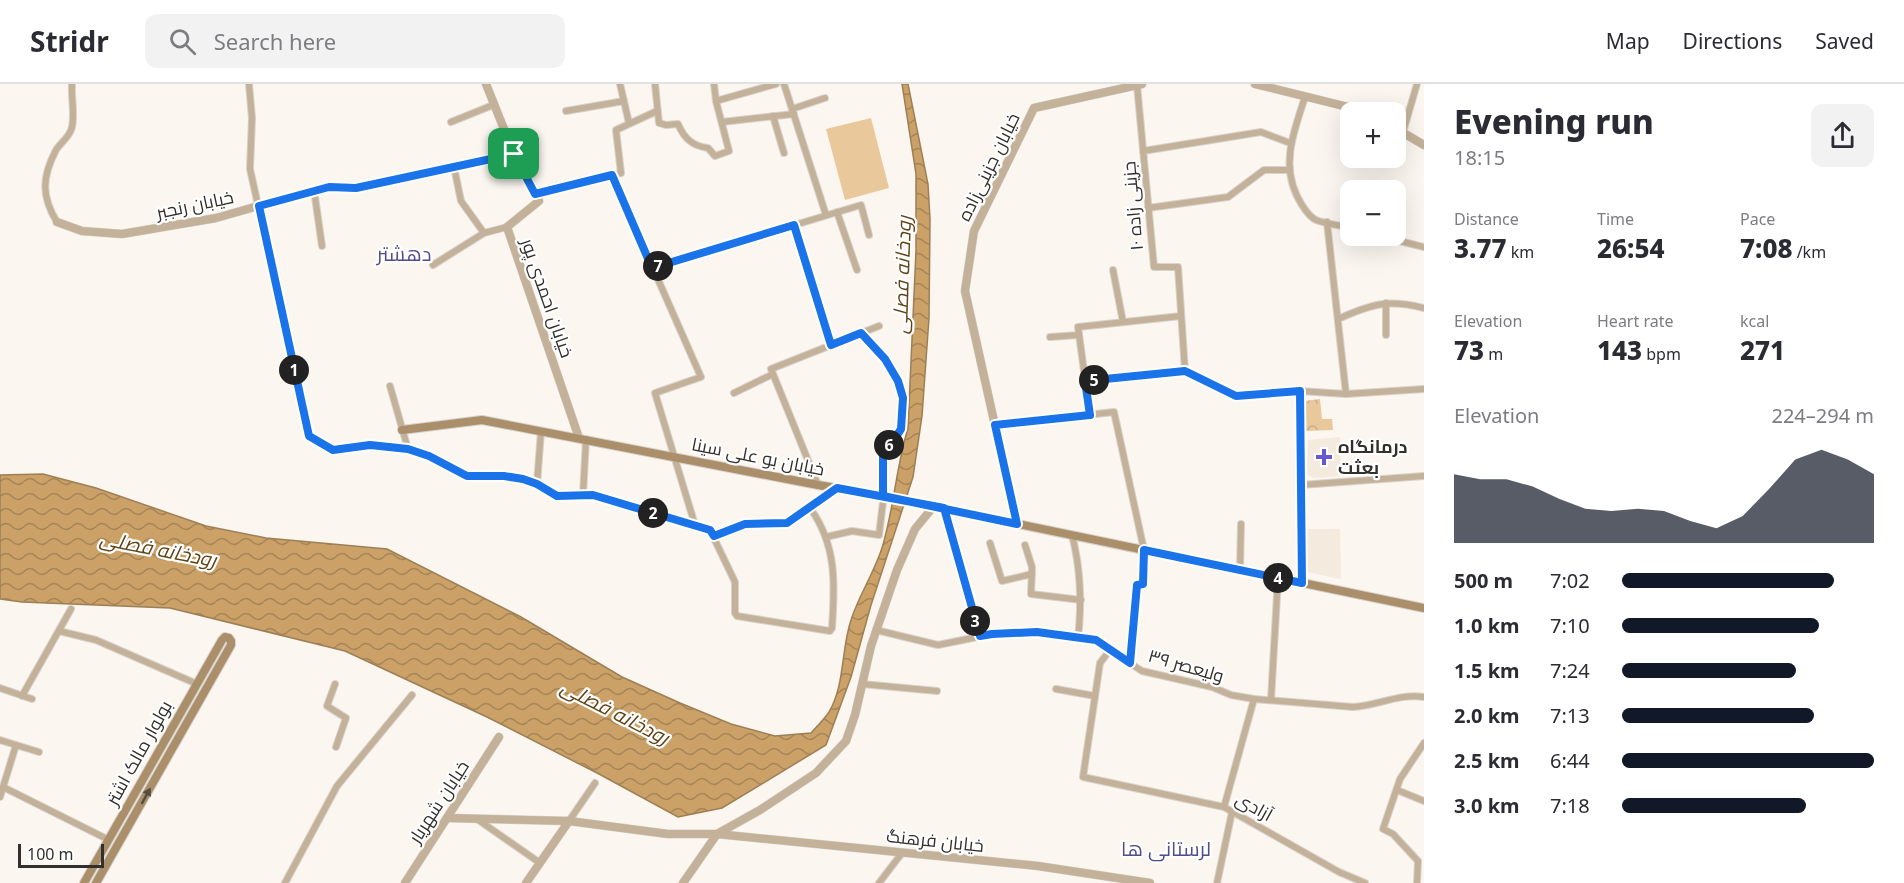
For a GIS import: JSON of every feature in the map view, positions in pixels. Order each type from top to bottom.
[{"type":"main road","name":"خیابان بو علی سینا","points":[[402,430],[483,420],[818,486],[934,506],[1424,608]]},
{"type":"main road","name":"بولوار مالک اشتر","points":[[84,883],[222,640],[225,637],[229,638],[231,645],[96,883]]},
{"type":"main road","points":[[124,814],[133,818]]},
{"type":"street","points":[[57,222],[48,207],[44,192],[46,178],[57,149],[68,136],[72,126],[72,84]]},
{"type":"street","points":[[249,84],[252,118],[250,169],[309,436],[333,450],[370,445],[408,449],[429,456],[467,476],[504,476],[537,484],[557,496],[593,495],[710,530],[735,582],[735,613],[737,616],[830,631],[835,583],[832,555],[826,537],[810,508]]},
{"type":"street","points":[[486,84],[514,154],[535,194],[621,173],[616,129],[657,111]]},
{"type":"street","points":[[620,84],[629,123]]},
{"type":"street","points":[[655,84],[659,123],[666,126],[678,124],[683,137],[700,147],[708,148],[715,156],[729,151],[714,84]]},
{"type":"street","points":[[716,101],[776,84]]},
{"type":"street","points":[[784,84],[826,215]]},
{"type":"street","points":[[1255,84],[1340,106]]},
{"type":"street","points":[[1406,122],[1417,84]]},
{"type":"street","name":"جزینی زاده ۱۰","points":[[1139,85],[1154,267],[1178,267],[1185,371]]},
{"type":"street","name":"خیابان جزینی‌زاده","points":[[1017,524],[965,291],[974,231],[1034,108],[1139,85]]},
{"type":"street","points":[[722,122],[793,112],[825,98]]},
{"type":"street","points":[[1305,98],[1290,143],[1288,157],[1294,189],[1302,205],[1314,219],[1340,225]]},
{"type":"street","points":[[566,111],[624,100]]},
{"type":"street","points":[[451,122],[494,105]]},
{"type":"street","points":[[773,116],[784,153]]},
{"type":"street","points":[[1143,151],[1261,132],[1290,143]]},
{"type":"street","points":[[1406,134],[1424,145]]},
{"type":"street","points":[[514,154],[535,149]]},
{"type":"street","name":"خیابان رنجبر","points":[[57,222],[82,231],[122,234],[216,218],[314,190],[329,187],[356,188],[514,154]]},
{"type":"street","points":[[454,167],[461,201],[484,233]]},
{"type":"street","points":[[1148,208],[1228,197],[1264,170],[1290,170]]},
{"type":"street","points":[[612,175],[701,377],[655,393],[694,525]]},
{"type":"street","points":[[314,190],[322,246]]},
{"type":"street","name":"خیابان احمدی پور","points":[[535,194],[539,201],[507,227],[582,439]]},
{"type":"street","points":[[652,268],[861,205],[869,235]]},
{"type":"street","points":[[837,212],[857,270]]},
{"type":"street","points":[[1327,222],[1346,394]]},
{"type":"street","points":[[794,225],[831,345]]},
{"type":"street","points":[[433,265],[484,233],[507,227]]},
{"type":"street","points":[[1406,242],[1424,247]]},
{"type":"street","points":[[1113,270],[1123,322]]},
{"type":"street","points":[[1338,319],[1367,306],[1386,303],[1401,302],[1424,308]]},
{"type":"street","points":[[1386,303],[1386,335]]},
{"type":"street","points":[[1090,415],[1078,327],[1182,316]]},
{"type":"street","points":[[818,486],[771,369],[879,326]]},
{"type":"street","points":[[826,537],[852,531],[879,535],[883,496],[883,457],[901,429],[903,398],[898,381],[885,359],[861,333]]},
{"type":"street","points":[[1050,337],[1079,335]]},
{"type":"street","points":[[1085,381],[1185,371],[1236,396],[1300,391],[1346,394],[1424,389]]},
{"type":"street","points":[[734,393],[773,374]]},
{"type":"street","points":[[390,386],[408,449]]},
{"type":"street","points":[[1300,391],[1302,583]]},
{"type":"street","points":[[995,425],[1114,412],[1144,550],[1143,584],[1137,585],[1130,663]]},
{"type":"street","points":[[537,484],[541,431]]},
{"type":"street","points":[[582,439],[583,495]]},
{"type":"street","points":[[1302,486],[1424,476]]},
{"type":"street","points":[[714,536],[745,524],[787,523],[837,488]]},
{"type":"street","points":[[682,883],[717,834],[760,810],[816,772],[846,741],[876,630],[897,570],[915,529],[934,506]]},
{"type":"street","points":[[944,508],[980,636]]},
{"type":"street","points":[[1240,570],[1241,524]]},
{"type":"street","points":[[1072,535],[1079,572],[1081,600],[1078,638]]},
{"type":"street","points":[[990,543],[1002,581],[1032,574]]},
{"type":"street","points":[[1025,545],[1032,567],[1031,594],[1081,600]]},
{"type":"street","points":[[1271,700],[1278,578]]},
{"type":"street","points":[[22,696],[71,609]]},
{"type":"street","name":"ولیعصر ۳۹","points":[[876,630],[938,645],[992,634],[1037,632],[1096,640],[1142,671],[1254,699],[1353,707],[1390,699],[1424,697]]},
{"type":"street","points":[[59,631],[96,640],[197,684]]},
{"type":"street","points":[[1056,689],[1095,696],[1100,663],[1110,650]]},
{"type":"street","points":[[335,684],[327,706],[346,718],[336,747]]},
{"type":"street","points":[[862,684],[937,691]]},
{"type":"street","points":[[0,688],[33,699]]},
{"type":"street","points":[[285,883],[337,786],[412,695]]},
{"type":"street","name":"آزادی","points":[[1095,696],[1083,777],[1224,807],[1339,872],[1365,883]]},
{"type":"street","points":[[1224,807],[1254,699]]},
{"type":"street","name":"خیابان شهریار","points":[[405,883],[499,737]]},
{"type":"street","points":[[0,740],[39,752]]},
{"type":"street","points":[[1417,883],[1418,861],[1393,834],[1383,829],[1400,779],[1424,743]]},
{"type":"street","points":[[0,797],[16,745]]},
{"type":"street","points":[[526,883],[595,783]]},
{"type":"street","points":[[3,787],[109,840]]},
{"type":"street","points":[[1397,790],[1424,801]]},
{"type":"street","points":[[1217,883],[1232,812]]},
{"type":"street","name":"خیابان فرهنگ","points":[[447,818],[569,821],[668,834],[717,834],[1038,866],[1150,883]]},
{"type":"street","points":[[477,818],[540,863]]},
{"type":"street","points":[[879,883],[902,852]]},
{"type":"shaded area","name":"درمانگاه بعثت","points":[[1340,437],[1341,476],[1313,478],[1307,474],[1308,440]]},
{"type":"shaded area","points":[[1306,529],[1340,529],[1341,579],[1307,572]]},
{"type":"green space","points":[[871,118],[889,188],[845,200],[826,129]]},
{"type":"green space","points":[[1320,399],[1322,419],[1332,419],[1333,430],[1305,431],[1305,401]]},
{"type":"water","name":"رودخانه فصلی","points":[[902,84],[908,84],[928,184],[930,219],[929,318],[922,416],[913,477],[871,605],[851,677],[826,745],[722,808],[678,817],[487,717],[345,651],[170,608],[22,602],[0,599],[0,475],[43,474],[96,488],[206,526],[266,538],[387,549],[521,617],[622,677],[680,703],[731,724],[775,736],[811,733],[829,712],[838,690],[851,620],[879,557],[886,533],[908,428],[916,251],[916,174]]},
{"type":"place","name":"درمانگاه بعثت","points":[[1324,457]]},
{"type":"district","name":"دهشتر","points":[[404,254]]},
{"type":"district","name":"لرستانی ها","points":[[1166,849]]},
{"type":"route","points":[[514,154],[356,188],[329,187],[314,190],[259,206],[309,436],[333,450],[370,445],[408,449],[429,456],[467,476],[486,475],[523,479],[557,496],[593,495],[710,530],[714,536],[745,524],[787,523],[837,488],[944,508],[980,636],[1037,632],[1096,640],[1130,663],[1137,585],[1143,584],[1144,550],[1302,583],[1300,391],[1236,396],[1185,371],[1085,381],[1090,415],[995,425],[1017,524],[944,508],[883,496],[883,457],[901,429],[902,391],[885,359],[861,333],[831,345],[794,225],[652,268],[612,175],[535,194],[514,154]]}]
